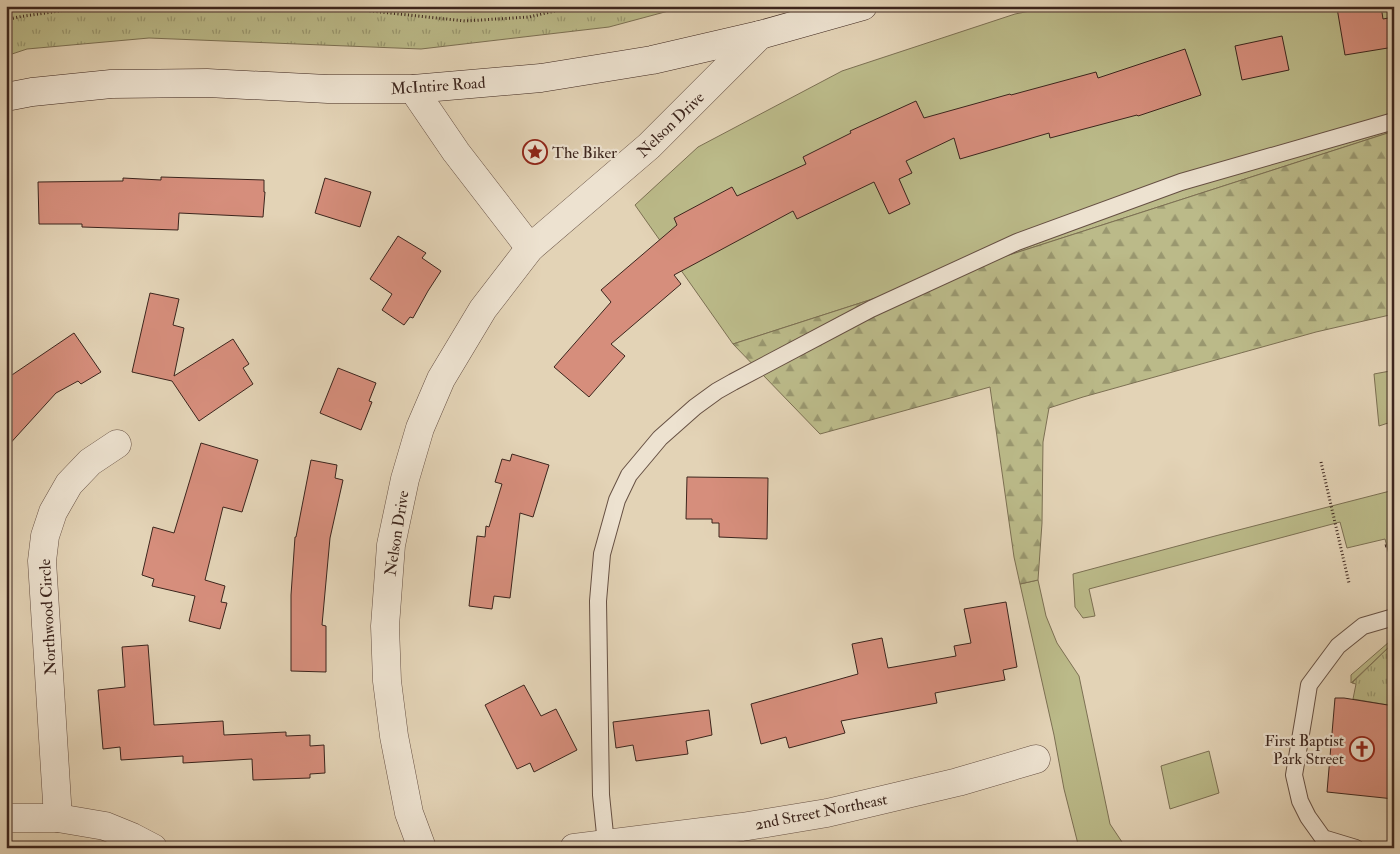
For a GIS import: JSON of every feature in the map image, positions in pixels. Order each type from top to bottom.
[{"type":"street","name":"McIntire Road","points":[[6,98],[32,92],[111,84],[207,83],[328,90],[413,89],[541,78],[652,60],[760,35],[863,6]]},
{"type":"street","name":"Nelson Drive","points":[[422,848],[409,813],[394,736],[385,626],[391,545],[407,471],[420,428],[441,379],[483,309],[530,248],[649,146],[760,35]]},
{"type":"street","points":[[413,89],[456,152],[530,248]]},
{"type":"street","name":"Northwood Circle","points":[[58,818],[42,561],[45,536],[53,512],[69,484],[90,462],[117,444]]},
{"type":"street","name":"2nd Street Northeast","points":[[574,848],[606,844],[744,837],[827,813],[958,782],[1036,759]]},
{"type":"street","points":[[6,818],[58,818],[105,826],[153,848]]},
{"type":"lane","points":[[606,844],[601,795],[598,610],[602,554],[617,500],[629,475],[660,438],[695,407],[733,382],[871,309],[1017,242],[1181,182],[1394,121]]},
{"type":"lane","points":[[1356,848],[1323,838],[1308,817],[1300,801],[1294,775],[1309,685],[1338,646],[1363,626],[1394,617]]},
{"type":"path","points":[[6,20],[93,6]]},
{"type":"path","points":[[258,6],[272,8],[333,7],[465,22],[529,17],[576,6]]},
{"type":"path","points":[[1321,462],[1348,582]]},
{"type":"path","points":[[1385,546],[1394,544]]},
{"type":"green space","points":[[6,6],[687,6],[609,27],[421,49],[149,38],[27,49],[6,56]]},
{"type":"green space","points":[[1055,6],[1394,6],[1394,131],[733,344],[635,205],[698,147],[842,71],[1015,14]]},
{"type":"green space","points":[[1394,131],[1394,314],[1316,332],[1049,408],[1043,442],[1042,523],[1038,580],[1020,584],[1014,557],[990,387],[820,434],[733,344]]},
{"type":"green space","points":[[1390,371],[1391,422],[1379,426],[1374,374]]},
{"type":"green space","points":[[1394,490],[1394,574],[1385,539],[1347,548],[1340,522],[1089,589],[1095,616],[1083,618],[1075,607],[1073,574]]},
{"type":"green space","points":[[1038,580],[1046,616],[1057,643],[1079,676],[1110,824],[1126,848],[1079,848],[1064,789],[1054,735],[1020,584]]},
{"type":"green space","points":[[1394,641],[1394,645],[1390,646],[1351,683],[1351,675],[1389,642]]},
{"type":"green space","points":[[1394,645],[1394,706],[1353,699],[1356,684],[1352,683],[1390,646]]},
{"type":"green space","points":[[1209,751],[1219,793],[1170,809],[1161,766]]},
{"type":"building","points":[[1381,6],[1383,19],[1394,17],[1394,47],[1345,55],[1337,8]]},
{"type":"building","points":[[1282,36],[1289,70],[1242,80],[1235,46]]},
{"type":"building","points":[[1185,49],[1201,95],[1138,116],[1050,138],[1049,133],[960,159],[954,138],[906,161],[912,173],[899,179],[910,204],[889,214],[874,182],[797,219],[793,211],[674,275],[681,284],[611,344],[625,356],[589,397],[554,367],[611,302],[601,290],[677,225],[674,218],[732,187],[737,196],[806,164],[803,157],[851,133],[850,131],[916,101],[924,118],[1096,72],[1098,78]]},
{"type":"building","points":[[161,177],[264,180],[263,217],[179,213],[178,230],[82,227],[82,224],[39,224],[38,182],[123,181],[123,178],[161,180]]},
{"type":"building","points":[[325,178],[371,192],[360,227],[315,213]]},
{"type":"building","points":[[398,236],[426,253],[422,258],[441,271],[413,318],[410,317],[404,325],[382,310],[392,294],[370,279]]},
{"type":"building","points":[[150,293],[179,299],[173,325],[184,328],[174,376],[233,339],[249,364],[243,368],[253,384],[199,421],[172,381],[132,372]]},
{"type":"building","points":[[74,333],[101,372],[81,384],[78,381],[56,393],[6,448],[6,379]]},
{"type":"building","points":[[338,368],[376,383],[369,401],[372,402],[361,430],[320,413]]},
{"type":"building","points":[[201,443],[258,460],[242,512],[223,507],[205,580],[225,586],[221,602],[227,603],[220,629],[189,621],[195,596],[152,586],[154,579],[142,575],[153,527],[174,533]]},
{"type":"building","points":[[512,454],[549,465],[533,517],[520,513],[510,598],[494,596],[492,609],[469,606],[477,536],[485,537],[486,526],[489,527],[502,484],[495,482],[502,459],[510,461]]},
{"type":"building","points":[[311,460],[337,465],[335,478],[343,480],[330,538],[322,625],[326,626],[326,672],[291,671],[291,595],[295,537]]},
{"type":"building","points":[[687,477],[768,478],[767,539],[719,537],[719,523],[712,523],[712,519],[686,519]]},
{"type":"building","points":[[1006,602],[1017,667],[1003,670],[1005,680],[935,693],[937,703],[841,721],[845,733],[789,748],[786,737],[761,744],[751,704],[858,674],[852,644],[882,638],[888,668],[956,656],[954,646],[971,643],[964,609]]},
{"type":"building","points":[[148,645],[154,725],[223,721],[224,735],[286,732],[286,736],[310,735],[310,746],[324,745],[325,773],[310,774],[310,778],[253,780],[252,759],[183,763],[183,756],[121,760],[120,747],[103,749],[98,690],[125,687],[122,647]]},
{"type":"building","points":[[524,685],[541,716],[556,709],[577,750],[534,772],[530,763],[517,769],[485,705]]},
{"type":"building","name":"First Baptist Park Street","points":[[1335,698],[1394,706],[1394,799],[1327,792]]},
{"type":"building","points":[[709,710],[712,735],[686,741],[688,754],[636,761],[633,745],[616,748],[613,722]]},
{"type":"place","name":"The Biker","points":[[535,152]]},
{"type":"place","name":"First Baptist Park Street","points":[[1362,749]]}]
